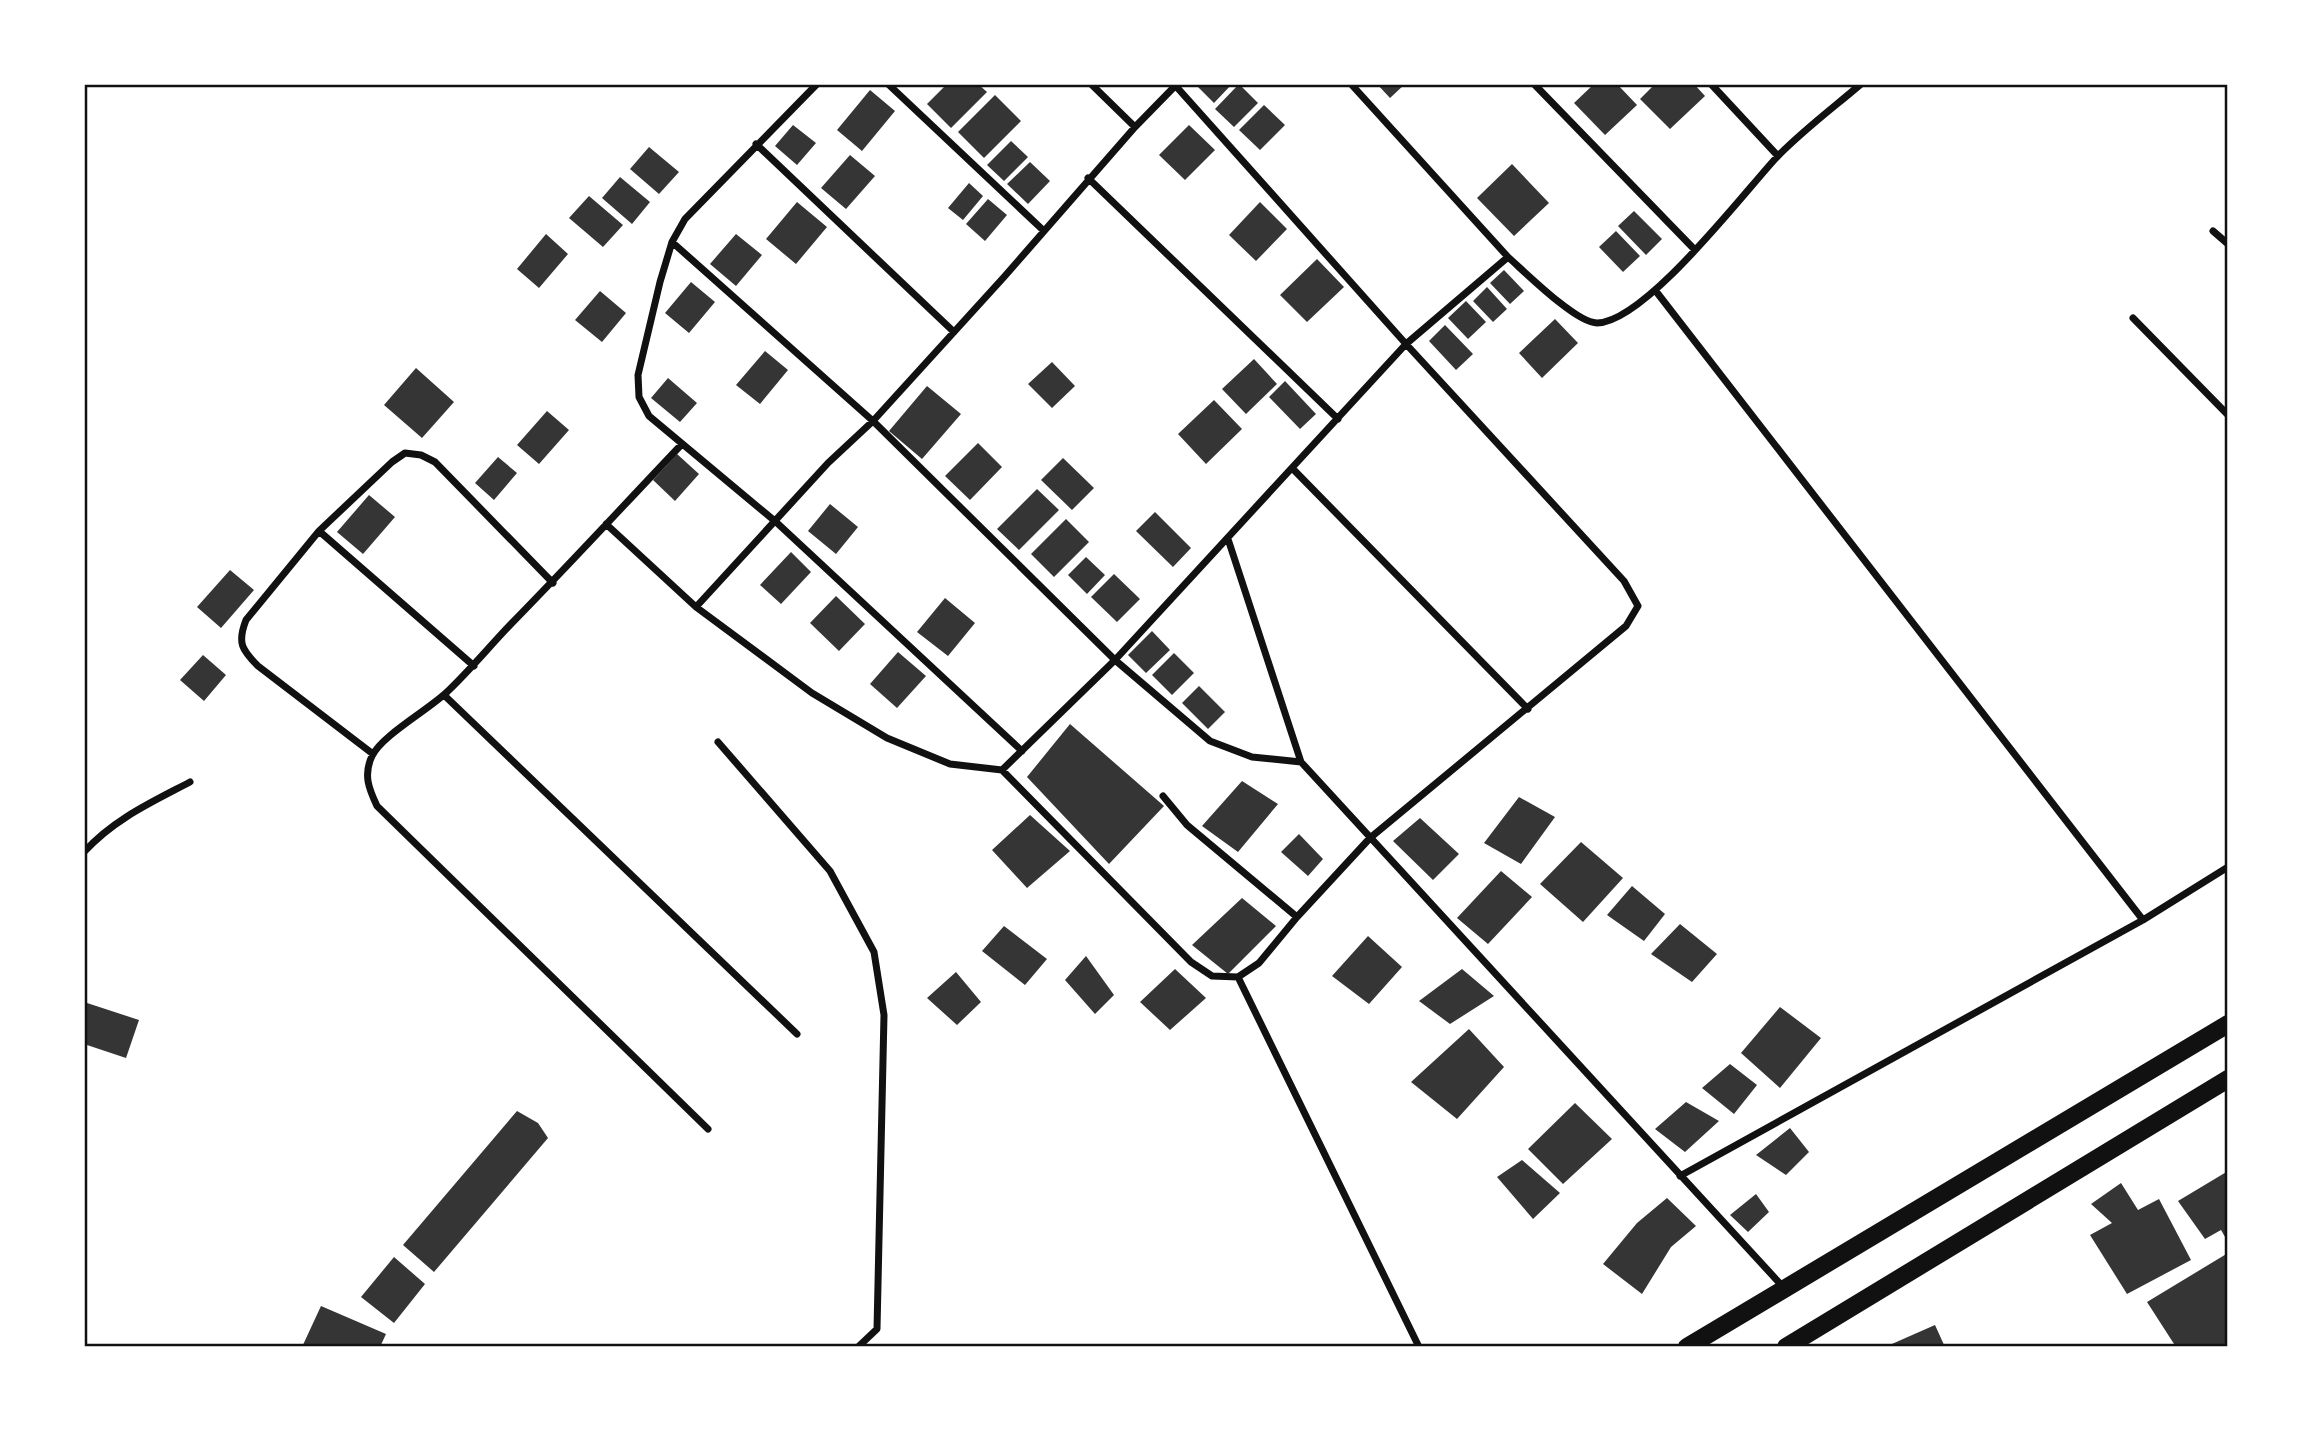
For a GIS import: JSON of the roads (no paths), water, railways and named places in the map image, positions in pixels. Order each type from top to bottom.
[{"type":"main road","points":[[1687,1347],[2228,1024]]},
{"type":"main road","points":[[1786,1347],[2228,1079]]},
{"type":"street","points":[[817,84],[685,219],[672,242],[660,282],[638,375],[639,397],[649,416],[776,522],[1022,751]]},
{"type":"street","points":[[888,84],[1044,231]]},
{"type":"street","points":[[1091,84],[1135,127]]},
{"type":"street","points":[[1351,84],[1508,257],[1573,313],[1596,323],[1619,317],[1655,290],[1695,250],[1779,156],[1861,84]]},
{"type":"street","points":[[1534,84],[1695,250]]},
{"type":"street","points":[[1711,84],[1779,156]]},
{"type":"street","points":[[606,524],[696,607],[812,693],[887,738],[950,764],[1002,770],[1191,962],[1212,976],[1238,977],[1259,963],[1297,917],[1370,838],[1626,626],[1638,606],[1624,581],[1406,344],[1175,85],[1088,178],[1044,231],[873,421],[828,463],[696,607]]},
{"type":"street","points":[[757,144],[954,332]]},
{"type":"street","points":[[1088,178],[1338,419]]},
{"type":"street","points":[[2213,231],[2228,244]]},
{"type":"street","points":[[672,242],[873,421],[1115,660],[1210,741],[1252,757],[1301,762]]},
{"type":"street","points":[[1002,770],[1115,660],[1406,344],[1508,257]]},
{"type":"street","points":[[1655,290],[2143,920]]},
{"type":"street","points":[[2133,318],[2228,415]]},
{"type":"street","points":[[682,444],[474,666],[444,695],[400,728],[373,754],[366,773],[368,787],[377,806],[708,1129]]},
{"type":"street","points":[[373,754],[258,666],[244,652],[241,634],[246,620],[319,531],[392,462],[405,453],[421,455],[435,462],[552,583]]},
{"type":"street","points":[[1292,468],[1528,709]]},
{"type":"street","points":[[319,531],[474,666]]},
{"type":"street","points":[[1227,539],[1301,762],[1785,1290]]},
{"type":"street","points":[[444,695],[797,1034]]},
{"type":"street","points":[[718,742],[830,871],[874,952],[884,1015],[877,1329],[859,1347]]},
{"type":"street","points":[[84,852],[99,835],[132,812],[190,782]]},
{"type":"street","points":[[1163,796],[1187,825],[1297,917]]},
{"type":"street","points":[[1680,1176],[2143,920],[2228,867]]},
{"type":"street","points":[[1238,977],[1419,1347]]}]
